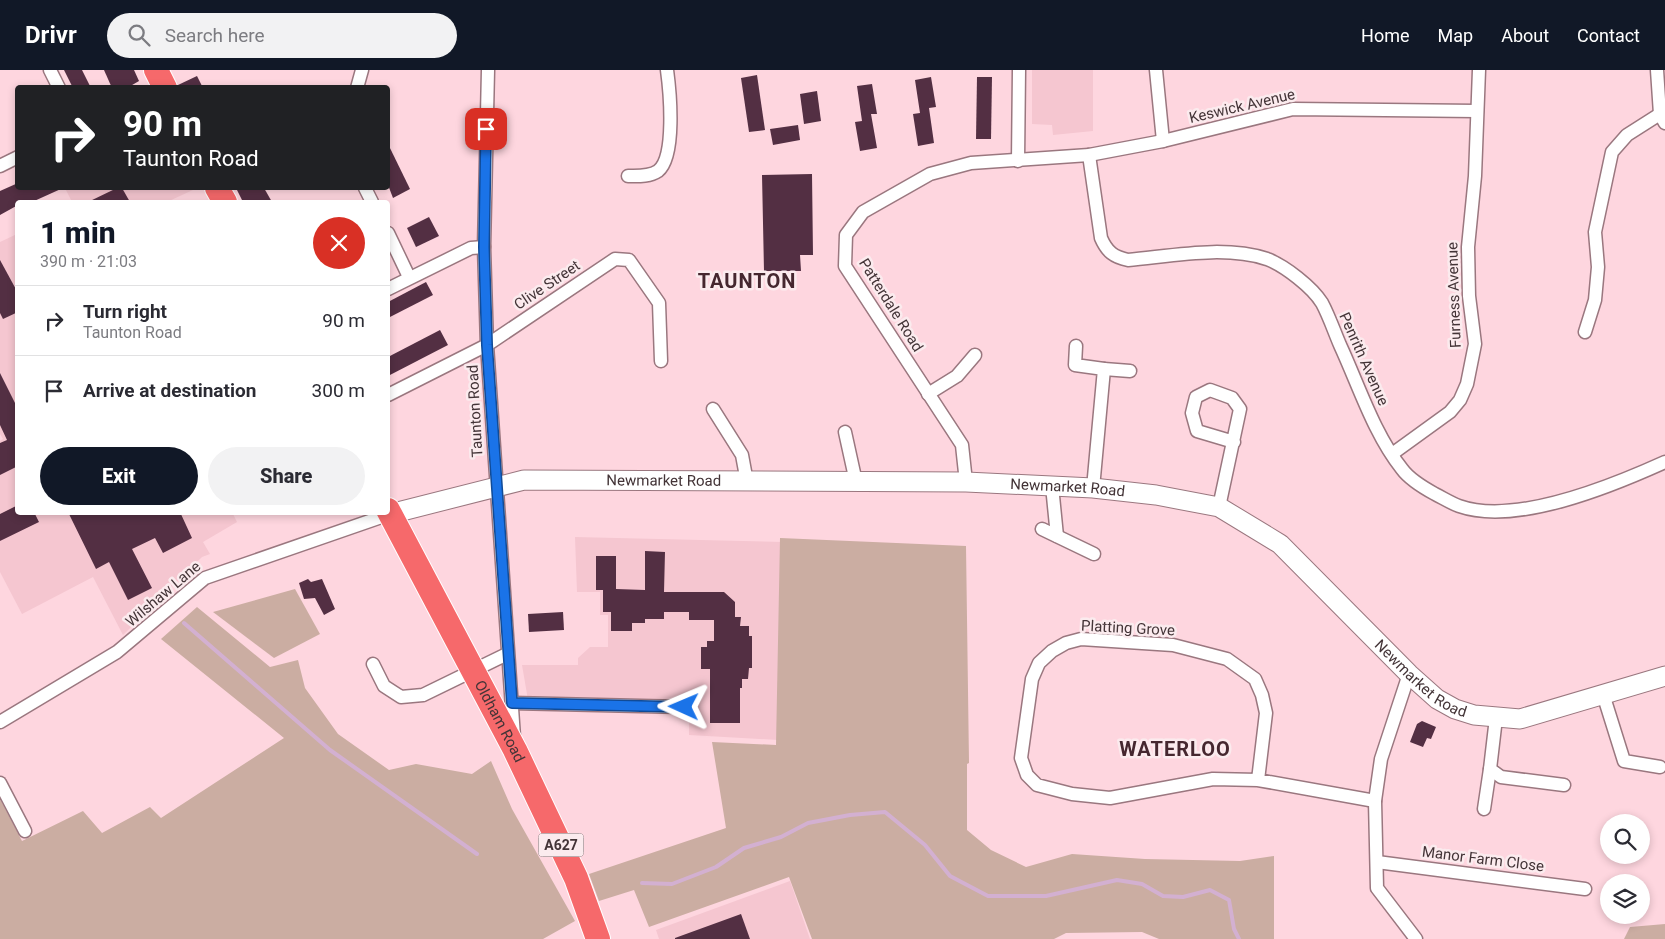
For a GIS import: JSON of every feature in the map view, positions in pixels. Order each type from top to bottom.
[{"type":"highway","name":"Oldham Road","points":[[390,514],[514,750],[576,878],[598,939]]},
{"type":"street","points":[[50,70],[58,85]]},
{"type":"street","points":[[358,85],[362,70]]},
{"type":"street","name":"Taunton Road","points":[[488,70],[484,247],[487,345],[495,488],[514,750]]},
{"type":"street","points":[[628,176],[645,176],[656,172],[663,166],[667,156],[671,97],[667,70]]},
{"type":"street","points":[[1018,160],[1020,70]]},
{"type":"street","points":[[1156,70],[1163,141]]},
{"type":"street","name":"Furness Avenue","points":[[1392,454],[1450,412],[1460,400],[1467,384],[1475,344],[1469,296],[1468,247],[1475,176],[1479,70]]},
{"type":"street","points":[[1585,332],[1595,300],[1598,267],[1595,232],[1612,152],[1626,135],[1663,118],[1657,70]]},
{"type":"street","name":"Keswick Avenue","points":[[1018,160],[1089,155],[1163,141],[1293,109],[1477,111]]},
{"type":"street","name":"Penrith Avenue","points":[[1089,155],[1101,238],[1104,246],[1116,257],[1128,260],[1206,253],[1245,254],[1268,260],[1292,273],[1321,302],[1377,428],[1392,454],[1403,471],[1426,489],[1459,506],[1505,512],[1523,510],[1579,496],[1637,475],[1665,462]]},
{"type":"street","points":[[1,163],[15,158]]},
{"type":"street","name":"Patterdale Road","points":[[966,482],[962,445],[845,266],[846,236],[863,212],[930,174],[971,163],[1018,160]]},
{"type":"street","points":[[390,237],[409,277]]},
{"type":"street","points":[[390,288],[471,248],[484,247]]},
{"type":"street","name":"Clive Street","points":[[390,394],[487,345],[615,258],[629,260],[659,303],[661,361]]},
{"type":"street","points":[[1076,346],[1075,365],[1130,371]]},
{"type":"street","points":[[928,394],[957,376],[975,355]]},
{"type":"street","points":[[1093,488],[1104,369]]},
{"type":"street","points":[[1219,507],[1234,442],[1240,409],[1232,398],[1210,390],[1196,397],[1192,413],[1197,431],[1234,442]]},
{"type":"street","points":[[713,409],[742,455],[747,482]]},
{"type":"street","points":[[845,432],[856,482]]},
{"type":"street","name":"Newmarket Road","points":[[390,512],[524,480],[966,482],[1093,488],[1156,494],[1219,507],[1280,544],[1409,674],[1437,699],[1455,709],[1496,718],[1520,719],[1665,676]]},
{"type":"street","points":[[1052,486],[1057,536]]},
{"type":"street","name":"Wilshaw Lane","points":[[0,722],[117,652],[205,578],[381,515]]},
{"type":"street","points":[[1042,529],[1094,554]]},
{"type":"street","name":"Platting Grove","points":[[1258,780],[1266,713],[1262,695],[1255,679],[1227,659],[1172,645],[1081,639],[1066,643],[1052,651],[1039,663],[1032,678],[1021,758],[1027,775],[1037,785],[1072,794],[1110,798],[1213,779],[1258,780],[1375,801]]},
{"type":"street","points":[[372,664],[384,686],[401,697],[423,695],[507,654]]},
{"type":"street","points":[[1409,674],[1381,759],[1375,801],[1377,888],[1416,939]]},
{"type":"street","points":[[1603,694],[1624,760],[1660,767]]},
{"type":"street","points":[[512,703],[684,707]]},
{"type":"street","points":[[1484,809],[1496,718]]},
{"type":"street","points":[[1490,769],[1501,777],[1564,785]]},
{"type":"street","points":[[0,783],[25,831]]},
{"type":"street","name":"Manor Farm Close","points":[[1377,862],[1585,889]]},
{"type":"shaded area","points":[[1032,70],[1093,70],[1093,131],[1053,135],[1052,125],[1032,124]]},
{"type":"shaded area","points":[[66,190],[193,190],[171,200],[71,200]]},
{"type":"shaded area","points":[[15,235],[15,515],[234,515],[237,522],[203,542],[210,554],[202,557],[123,635],[93,577],[22,614],[0,572],[0,441],[3,439],[0,434],[0,242]]},
{"type":"shaded area","points":[[575,537],[958,546],[969,763],[779,740],[689,735],[689,703],[528,700],[522,665],[578,665],[578,658],[590,647],[608,647],[608,615],[600,615],[600,592],[577,592]]},
{"type":"shaded area","points":[[780,538],[966,546],[969,763],[967,764],[967,830],[991,850],[1026,867],[1072,854],[1145,859],[1240,861],[1274,856],[1274,939],[1159,939],[1142,932],[1066,933],[1054,939],[812,939],[789,877],[649,927],[634,890],[599,901],[589,874],[726,828],[712,742],[776,745]]},
{"type":"shaded area","points":[[295,589],[320,634],[274,658],[213,612]]},
{"type":"shaded area","points":[[197,607],[270,667],[298,660],[305,688],[338,734],[389,770],[416,764],[472,774],[491,761],[512,809],[575,921],[543,939],[0,939],[0,799],[22,841],[83,811],[102,833],[150,807],[161,818],[284,738],[161,639]]},
{"type":"shaded area","points":[[790,881],[810,939],[659,939],[656,930]]},
{"type":"shaded area","points":[[1665,924],[1665,939],[1624,939],[1630,927]]},
{"type":"building","points":[[64,70],[82,70],[90,85],[72,85]]},
{"type":"building","points":[[104,70],[134,70],[139,81],[132,85],[111,85]]},
{"type":"building","points":[[757,75],[765,130],[749,132],[741,78]]},
{"type":"building","points":[[197,76],[202,85],[178,85]]},
{"type":"building","points":[[931,77],[936,107],[929,108],[934,143],[918,146],[913,114],[920,113],[915,80]]},
{"type":"building","points":[[977,77],[992,77],[991,139],[976,139]]},
{"type":"building","points":[[872,84],[877,114],[871,114],[877,148],[860,151],[855,122],[862,121],[857,86]]},
{"type":"building","points":[[817,91],[821,121],[804,124],[800,94]]},
{"type":"building","points":[[798,125],[800,140],[773,145],[770,129]]},
{"type":"building","points":[[390,148],[410,189],[393,198],[390,190]]},
{"type":"building","points":[[812,174],[813,255],[800,255],[801,271],[764,271],[762,175]]},
{"type":"building","points":[[15,184],[15,190],[59,190],[36,200],[15,200],[15,207],[0,215],[0,191]]},
{"type":"building","points":[[113,190],[123,190],[129,200],[92,200]]},
{"type":"building","points":[[237,190],[265,190],[271,200],[242,200]]},
{"type":"building","points":[[429,217],[439,236],[416,247],[407,228]]},
{"type":"building","points":[[0,260],[15,288],[15,313],[3,319],[0,313]]},
{"type":"building","points":[[426,282],[433,295],[390,317],[390,301]]},
{"type":"building","points":[[440,330],[448,345],[390,375],[390,356]]},
{"type":"building","points":[[0,373],[15,403],[15,468],[0,475],[0,443],[7,440],[0,425]]},
{"type":"building","points":[[15,506],[15,515],[36,515],[39,522],[0,541],[0,514]]},
{"type":"building","points":[[69,515],[181,515],[192,538],[163,553],[155,538],[132,549],[152,588],[128,600],[109,562],[96,569]]},
{"type":"building","points":[[645,551],[665,552],[664,592],[724,592],[735,602],[735,617],[741,617],[740,626],[749,626],[749,636],[752,636],[752,668],[749,668],[748,679],[742,679],[742,688],[740,688],[740,723],[710,723],[710,669],[701,669],[701,647],[707,647],[707,641],[714,641],[714,620],[689,620],[689,612],[664,612],[664,619],[645,619],[645,623],[632,623],[632,631],[611,631],[611,612],[603,612],[603,590],[596,590],[596,556],[616,556],[616,589],[645,590]]},
{"type":"building","points":[[308,579],[311,582],[322,579],[335,609],[324,615],[315,598],[304,599],[299,583]]},
{"type":"building","points":[[563,612],[564,630],[529,632],[528,614]]},
{"type":"building","points":[[1422,721],[1436,727],[1431,739],[1427,738],[1423,747],[1410,742],[1417,724]]},
{"type":"building","points":[[741,914],[750,939],[675,939],[675,938]]},
{"type":"waterway","points":[[184,623],[330,750],[477,854]]},
{"type":"waterway","points":[[642,883],[672,884],[716,867],[744,848],[781,837],[808,823],[850,815],[885,812],[925,845],[950,876],[988,896],[1046,896],[1117,880],[1142,884],[1163,896],[1183,897],[1210,890],[1229,900],[1234,929],[1239,939]]},
{"type":"district","name":"TAUNTON","points":[[747,281]]},
{"type":"district","name":"WATERLOO","points":[[1175,749]]},
{"type":"route","points":[[486,129],[484,247],[487,345],[507,654],[512,703],[684,707]]}]
